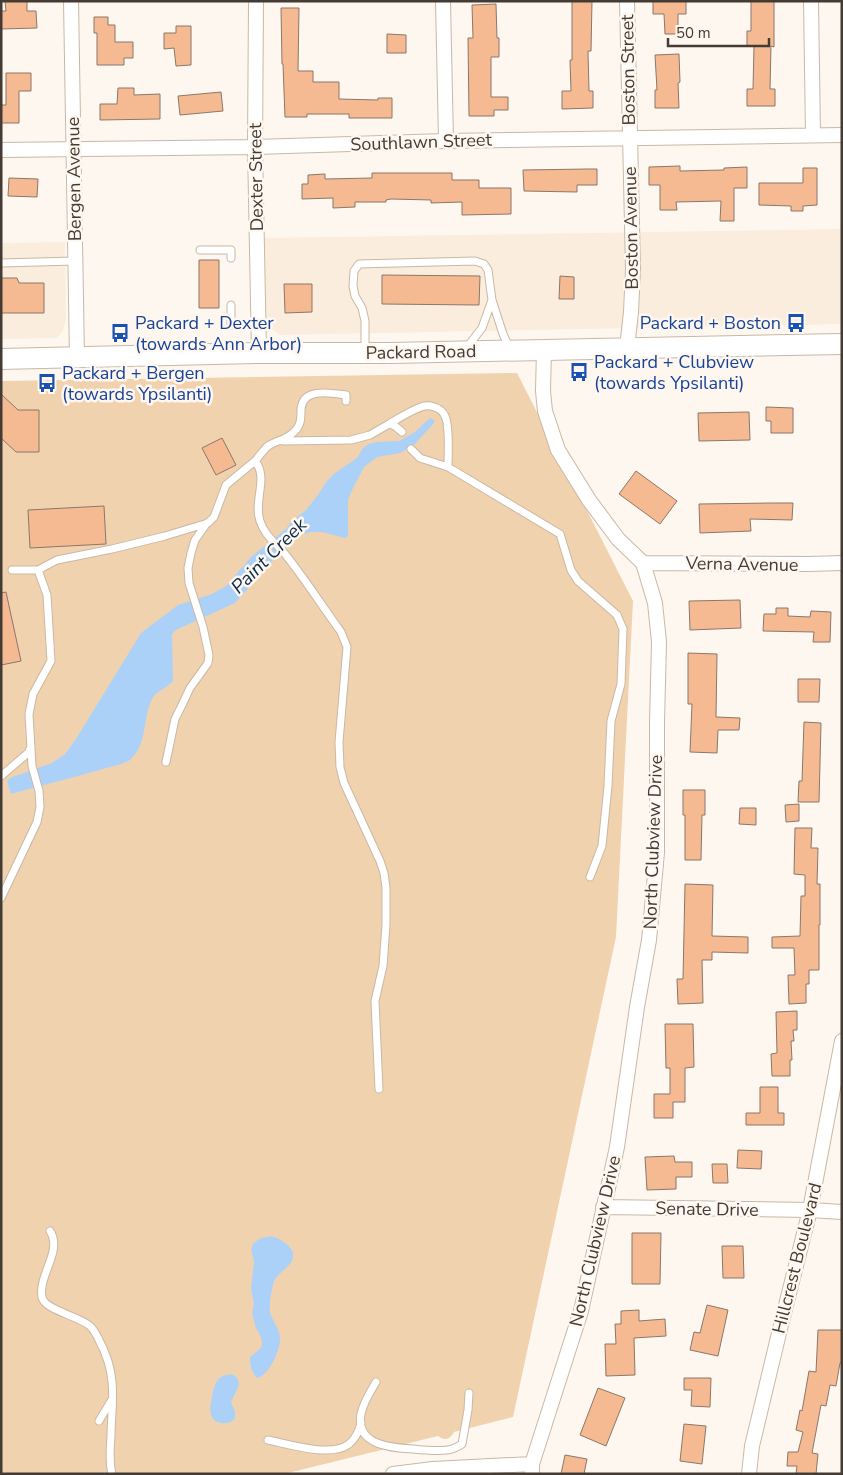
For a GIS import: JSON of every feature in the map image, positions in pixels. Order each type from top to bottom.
[{"type":"main road","name":"Packard Road","points":[[1,359],[842,344]]},
{"type":"street","name":"Bergen Avenue","points":[[71,1],[77,358]]},
{"type":"street","name":"Dexter Street","points":[[256,1],[255,147],[258,353]]},
{"type":"street","points":[[443,1],[446,141]]},
{"type":"street","name":"Boston Street","points":[[627,1],[630,138]]},
{"type":"street","points":[[810,1],[813,136]]},
{"type":"street","name":"Southlawn Street","points":[[1,150],[255,147],[446,141],[842,135]]},
{"type":"street","name":"Boston Avenue","points":[[627,348],[633,270],[630,138]]},
{"type":"street","name":"North Clubview Drive","points":[[532,1469],[581,1311],[617,1147],[637,1006],[650,940],[657,852],[659,642],[656,603],[643,563],[618,539],[589,500],[558,450],[545,411],[543,391],[544,349]]},
{"type":"street","name":"Verna Avenue","points":[[643,563],[842,563]]},
{"type":"street","name":"Hillcrest Boulevard","points":[[749,1474],[752,1446],[810,1210],[842,1041]]},
{"type":"street","name":"Senate Drive","points":[[603,1207],[842,1212]]},
{"type":"street","points":[[393,1474],[433,1469],[532,1469]]},
{"type":"lane","points":[[200,250],[231,250],[231,258]]},
{"type":"lane","points":[[1,263],[75,261]]},
{"type":"lane","points":[[365,353],[365,321],[353,286],[354,271],[359,264],[475,261],[484,264],[488,270],[492,300],[503,334],[511,350]]},
{"type":"lane","points":[[464,351],[482,328],[492,300]]},
{"type":"lane","points":[[231,305],[231,325]]},
{"type":"lane","points":[[283,441],[295,431],[300,422],[302,402],[306,397],[318,393],[339,394],[346,395],[346,401]]},
{"type":"lane","points":[[166,762],[178,712],[190,688],[208,663],[203,627],[192,598],[189,583],[190,553],[195,540],[214,517],[226,485],[255,461],[266,447],[277,442],[351,440],[370,435],[422,406],[438,409],[444,415],[447,425],[448,467]]},
{"type":"lane","points":[[389,424],[402,432]]},
{"type":"lane","points":[[411,448],[420,458],[448,467],[560,534],[571,570],[578,581],[618,615],[623,629],[621,684],[611,721],[608,786],[602,846],[590,877]]},
{"type":"lane","points":[[255,461],[260,467],[262,476],[258,512],[261,523],[270,540],[284,553],[341,632],[347,647],[339,742],[340,767],[344,783],[380,861],[384,872],[386,888],[385,946],[383,966],[375,1001],[379,1089]]},
{"type":"lane","points":[[12,570],[38,570],[57,560],[112,549],[208,523]]},
{"type":"lane","points":[[1,898],[37,822],[40,807],[39,791],[32,766],[29,714],[33,694],[51,661],[47,595],[38,570]]},
{"type":"lane","points":[[1,776],[28,753],[31,746]]},
{"type":"lane","points":[[50,1231],[54,1237],[53,1250],[43,1278],[42,1300],[48,1306],[78,1318],[89,1326],[98,1337],[110,1370],[112,1382],[110,1450],[112,1474]]},
{"type":"lane","points":[[376,1382],[361,1414],[363,1432],[371,1440],[379,1444],[402,1448],[450,1450],[462,1444],[469,1393]]},
{"type":"lane","points":[[99,1421],[112,1398]]},
{"type":"lane","points":[[268,1440],[302,1448],[330,1450],[349,1444],[359,1431],[361,1423]]},
{"type":"shaded area","points":[[842,229],[842,324],[281,335],[272,330],[266,318],[263,238]]},
{"type":"shaded area","points":[[65,242],[66,318],[63,331],[57,338],[1,339],[1,243]]},
{"type":"shaded area","points":[[517,373],[633,601],[616,937],[513,1417],[454,1432],[447,1439],[442,1439],[438,1436],[284,1474],[1,1474],[1,381]]},
{"type":"water","name":"Paint Creek","points":[[430,418],[434,420],[434,423],[413,446],[400,453],[377,457],[364,467],[348,500],[348,536],[345,538],[322,532],[300,535],[275,558],[235,603],[176,630],[172,634],[173,681],[156,694],[151,701],[140,745],[132,758],[118,765],[11,794],[7,781],[10,778],[52,763],[65,754],[141,633],[178,605],[212,594],[226,586],[251,557],[306,510],[326,482],[335,473],[357,458],[363,448],[377,442],[399,441],[415,432]]},
{"type":"water","points":[[273,1237],[286,1244],[292,1251],[293,1259],[277,1276],[271,1295],[270,1312],[280,1337],[279,1348],[270,1367],[257,1378],[251,1368],[250,1357],[261,1348],[262,1343],[252,1313],[254,1303],[251,1289],[254,1261],[251,1249],[253,1244],[259,1239]]},
{"type":"water","points":[[231,1374],[236,1377],[239,1383],[231,1403],[235,1411],[235,1418],[229,1423],[221,1423],[213,1419],[210,1413],[213,1393],[218,1379]]},
{"type":"building","points":[[5,1],[27,1],[27,11],[36,11],[37,28],[1,29],[1,11],[6,11]]},
{"type":"building","points":[[572,1],[592,1],[591,51],[588,51],[589,91],[593,91],[593,108],[562,109],[562,91],[571,91]]},
{"type":"building","points":[[653,1],[686,1],[686,14],[678,14],[678,34],[665,34],[664,14],[653,14]]},
{"type":"building","points":[[751,1],[774,1],[774,47],[771,46],[770,89],[775,89],[775,106],[747,106],[747,89],[753,89],[754,46],[747,46],[747,31],[751,31]]},
{"type":"building","points":[[496,4],[499,57],[491,57],[491,97],[508,97],[508,110],[494,110],[494,116],[469,116],[468,38],[473,38],[472,5]]},
{"type":"building","points":[[281,8],[299,8],[298,71],[313,71],[313,82],[339,82],[339,99],[378,100],[378,98],[392,98],[392,118],[349,118],[349,114],[307,114],[307,117],[285,117]]},
{"type":"building","points":[[94,17],[108,17],[108,25],[115,25],[115,42],[133,42],[133,58],[124,58],[124,65],[97,65],[97,33],[94,33]]},
{"type":"building","points":[[176,26],[191,26],[191,65],[176,66],[174,48],[164,49],[164,33],[176,33]]},
{"type":"building","points":[[387,34],[406,35],[406,53],[387,53]]},
{"type":"building","points":[[679,54],[679,108],[655,108],[655,90],[657,90],[655,55]]},
{"type":"building","points":[[6,73],[31,73],[31,91],[19,91],[19,123],[1,123],[1,105],[6,105]]},
{"type":"building","points":[[118,88],[134,88],[134,95],[160,94],[160,119],[100,120],[100,104],[117,104]]},
{"type":"building","points":[[221,92],[223,111],[180,115],[178,96]]},
{"type":"building","points":[[680,166],[680,171],[724,170],[724,168],[747,167],[747,188],[734,188],[734,221],[720,221],[721,201],[676,202],[677,210],[660,210],[660,185],[649,185],[649,167]]},
{"type":"building","points":[[803,168],[817,168],[817,205],[803,206],[803,211],[791,211],[791,206],[759,205],[759,183],[803,183]]},
{"type":"building","points":[[597,169],[597,185],[577,185],[577,192],[524,191],[523,170]]},
{"type":"building","points":[[372,173],[452,173],[452,180],[479,180],[479,188],[511,188],[511,214],[462,215],[462,202],[431,203],[431,200],[391,199],[386,200],[386,202],[355,202],[355,207],[333,208],[333,198],[302,199],[302,184],[308,184],[308,175],[325,174],[325,179],[372,178]]},
{"type":"building","points":[[9,178],[38,179],[37,197],[8,196]]},
{"type":"building","points":[[199,260],[219,260],[219,308],[199,308]]},
{"type":"building","points":[[382,275],[480,276],[479,305],[382,304]]},
{"type":"building","points":[[560,276],[574,277],[574,299],[559,299]]},
{"type":"building","points":[[1,278],[17,278],[19,283],[44,283],[44,313],[1,313]]},
{"type":"building","points":[[284,284],[312,284],[312,312],[285,313]]},
{"type":"building","points":[[1,394],[18,410],[39,410],[39,452],[16,452],[1,438]]},
{"type":"building","points":[[766,407],[793,408],[793,433],[771,433],[771,421],[766,421]]},
{"type":"building","points":[[749,412],[750,440],[699,441],[698,413]]},
{"type":"building","points":[[222,438],[236,465],[216,475],[202,448]]},
{"type":"building","points":[[636,471],[677,501],[660,524],[619,494]]},
{"type":"building","points":[[793,503],[792,520],[750,519],[751,531],[700,533],[699,504]]},
{"type":"building","points":[[104,506],[106,544],[30,548],[28,510]]},
{"type":"building","points":[[6,592],[21,661],[1,665],[1,593]]},
{"type":"building","points":[[740,600],[741,628],[690,630],[689,601]]},
{"type":"building","points":[[776,608],[788,608],[788,616],[810,617],[811,611],[831,612],[830,642],[813,642],[814,632],[763,631],[764,614],[776,614]]},
{"type":"building","points":[[688,653],[717,654],[716,717],[740,718],[739,730],[718,730],[717,753],[690,752],[692,704],[688,704]]},
{"type":"building","points":[[798,679],[820,679],[819,702],[798,702]]},
{"type":"building","points":[[804,722],[821,723],[819,802],[798,802],[799,781],[802,781]]},
{"type":"building","points":[[683,790],[705,790],[705,815],[702,815],[701,860],[685,860]]},
{"type":"building","points":[[799,804],[799,821],[786,822],[785,805]]},
{"type":"building","points":[[740,808],[756,808],[756,825],[739,824]]},
{"type":"building","points":[[795,828],[812,828],[811,848],[818,848],[817,884],[820,884],[819,970],[809,970],[809,984],[806,984],[806,1003],[789,1004],[788,975],[795,975],[794,948],[772,948],[772,937],[800,936],[801,896],[805,896],[805,875],[794,874]]},
{"type":"building","points":[[685,884],[713,885],[712,936],[748,937],[748,953],[712,952],[712,960],[702,960],[703,1003],[678,1004],[677,979],[683,979]]},
{"type":"building","points":[[797,1011],[797,1030],[793,1030],[794,1041],[791,1041],[792,1060],[790,1060],[790,1076],[772,1076],[771,1054],[777,1053],[776,1012]]},
{"type":"building","points":[[665,1024],[693,1024],[694,1067],[685,1068],[685,1102],[673,1102],[673,1118],[654,1118],[654,1094],[670,1094],[670,1068],[666,1068]]},
{"type":"building","points":[[760,1087],[778,1087],[778,1113],[784,1113],[784,1125],[746,1125],[746,1113],[760,1113]]},
{"type":"building","points":[[738,1150],[762,1151],[761,1169],[737,1168]]},
{"type":"building","points":[[674,1156],[675,1162],[692,1162],[692,1177],[676,1177],[676,1189],[647,1190],[645,1157]]},
{"type":"building","points":[[712,1164],[727,1164],[728,1183],[713,1183]]},
{"type":"building","points":[[632,1233],[661,1233],[660,1284],[632,1284]]},
{"type":"building","points":[[722,1246],[743,1246],[744,1278],[723,1278]]},
{"type":"building","points":[[707,1305],[728,1310],[718,1356],[690,1350],[694,1332],[700,1333]]},
{"type":"building","points":[[639,1310],[639,1321],[665,1319],[666,1336],[634,1338],[635,1375],[606,1376],[605,1344],[616,1344],[615,1324],[621,1324],[621,1311]]},
{"type":"building","points":[[818,1330],[842,1330],[842,1363],[840,1363],[836,1386],[830,1385],[826,1406],[821,1405],[812,1453],[818,1454],[816,1474],[796,1474],[797,1466],[787,1466],[788,1452],[798,1452],[803,1432],[796,1430],[800,1410],[802,1411],[809,1371],[816,1372]]},
{"type":"building","points":[[684,1378],[711,1378],[710,1407],[691,1406],[692,1390],[684,1390]]},
{"type":"building","points":[[598,1388],[625,1398],[606,1446],[580,1435]]},
{"type":"building","points":[[684,1424],[706,1426],[702,1464],[680,1461]]},
{"type":"building","points":[[565,1455],[587,1459],[584,1474],[561,1474]]},
{"type":"place","name":"Packard + Boston","points":[[796,323]]},
{"type":"place","name":"Packard + Dexter (towards Ann Arbor)","points":[[120,333]]},
{"type":"place","name":"Packard + Clubview (towards Ypsilanti)","points":[[579,372]]},
{"type":"place","name":"Packard + Bergen (towards Ypsilanti)","points":[[47,383]]}]
